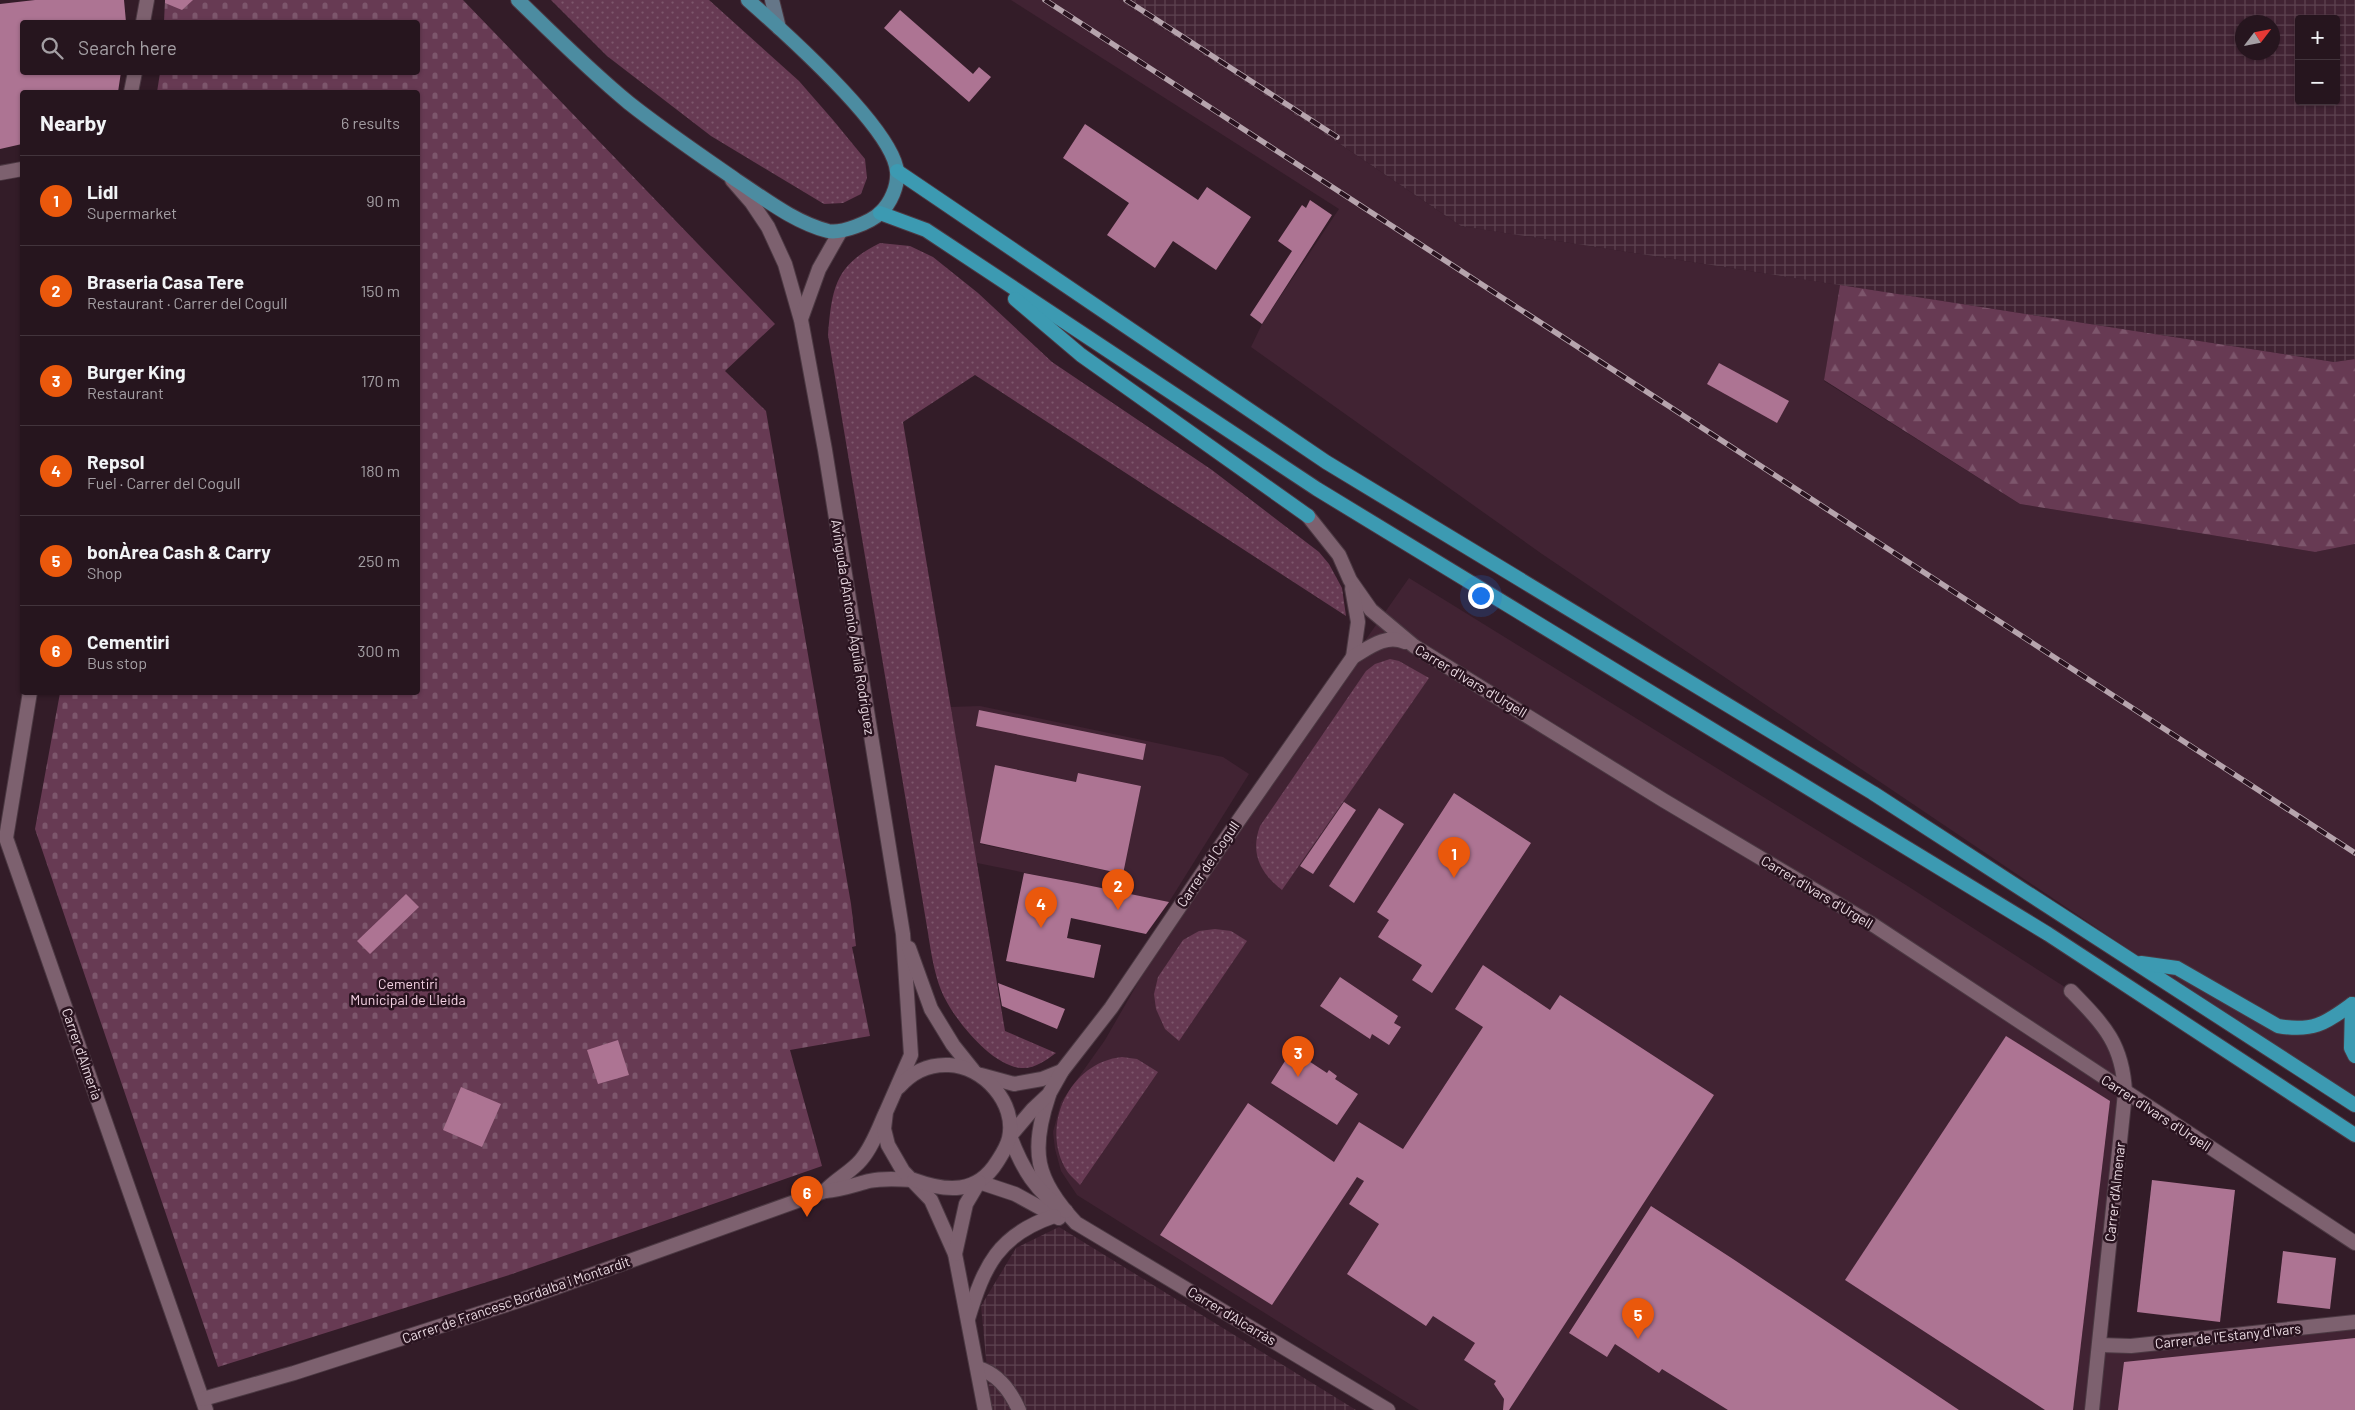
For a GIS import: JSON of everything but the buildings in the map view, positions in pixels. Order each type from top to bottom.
[{"type":"highway","points":[[897,171],[1326,462],[1873,793],[2355,1104]]},
{"type":"highway","points":[[880,213],[926,230],[1317,488],[2048,934],[2355,1135]]},
{"type":"highway","points":[[969,259],[1081,355],[1308,516]]},
{"type":"highway","points":[[2136,963],[2177,968],[2278,1026],[2310,1028],[2322,1024],[2352,1004],[2351,1048],[2355,1056]]},
{"type":"main road","points":[[518,0],[629,103],[782,210],[812,225],[840,232],[880,213],[892,196],[896,186],[897,171],[882,138],[823,70],[748,0]]},
{"type":"main road","points":[[772,0],[779,28]]},
{"type":"street","points":[[143,20],[147,0]]},
{"type":"street","points":[[131,90],[134,75]]},
{"type":"street","points":[[0,173],[20,170]]},
{"type":"street","name":"Avinguda d'Antonio Águila Rodríguez","points":[[724,171],[752,203],[768,227],[785,264],[801,320],[825,450],[904,934],[911,1055],[895,1091]]},
{"type":"street","name":"Avinguda d'Antonio Águila Rodríguez","points":[[801,320],[818,269],[840,232]]},
{"type":"street","name":"Carrer d'Ivars d'Urgell","points":[[1308,516],[1340,555],[1350,580],[1371,610],[1414,646],[1663,800],[1875,926],[2125,1093],[2355,1242]]},
{"type":"street","points":[[1350,580],[1358,622],[1353,656]]},
{"type":"street","points":[[1353,656],[1387,639],[1396,638],[1414,646]]},
{"type":"street","name":"Carrer del Cogull","points":[[1010,1136],[1033,1109],[1049,1094],[1062,1071],[1111,1008],[1353,656]]},
{"type":"street","name":"Carrer d'Almeria","points":[[30,695],[6,838],[205,1404]]},
{"type":"street","name":"Avinguda d'Antonio Águila Rodríguez","points":[[904,934],[931,1009],[954,1045],[977,1072],[995,1088],[1010,1120],[1010,1136]]},
{"type":"street","name":"Carrer d'Almenar","points":[[2071,991],[2108,1030],[2118,1049],[2124,1071],[2125,1093],[2092,1410]]},
{"type":"street","points":[[985,1410],[955,1254],[931,1200],[903,1171],[888,1145],[884,1129],[886,1112],[895,1091],[907,1078],[922,1069],[939,1064],[956,1065],[1014,1084],[1042,1079],[1062,1071]]},
{"type":"street","name":"Carrer d'Alcarràs","points":[[1049,1094],[1041,1118],[1037,1149],[1042,1172],[1060,1214]]},
{"type":"street","name":"Carrer de Francesc Bordalba i Montardit","points":[[825,1191],[834,1180],[860,1162],[886,1112]]},
{"type":"street","points":[[913,1180],[933,1187],[968,1187],[979,1182],[990,1173],[1006,1148],[1010,1136]]},
{"type":"street","name":"Carrer d'Alcarràs","points":[[1010,1136],[1020,1162],[1034,1184],[1060,1214]]},
{"type":"street","name":"Carrer de Francesc Bordalba i Montardit","points":[[205,1404],[294,1373],[537,1295],[825,1191],[840,1190],[870,1181],[892,1178],[913,1180]]},
{"type":"street","points":[[955,1254],[966,1204],[979,1182]]},
{"type":"street","name":"Carrer d'Alcarràs","points":[[979,1182],[1015,1194],[1060,1214],[1388,1410]]},
{"type":"street","points":[[968,1319],[980,1280],[993,1258],[1026,1227],[1060,1214]]},
{"type":"street","name":"Carrer de l'Estany d'Ivars","points":[[2100,1345],[2131,1346],[2355,1322]]},
{"type":"street","points":[[978,1368],[987,1370],[997,1378],[1011,1394],[1020,1410]]},
{"type":"shaded area","points":[[1011,0],[1119,0],[1340,144],[1461,226],[1840,285],[1824,381],[2020,504],[2315,552],[2355,544],[2355,1102],[1542,554],[1251,347],[1262,324],[1339,209]]},
{"type":"shaded area","points":[[1119,0],[2355,0],[2355,359],[2334,362],[1461,226],[1340,144]]},
{"type":"shaded area","points":[[1409,578],[1906,885],[2071,991],[2095,1015],[2124,1071],[2104,1345],[2355,1317],[2355,1410],[1419,1410],[1077,1195],[1061,1171],[1055,1149],[1053,1132],[1061,1102],[1105,1040],[1197,880]]},
{"type":"shaded area","points":[[980,706],[1223,757],[1249,774],[1169,902],[977,863],[950,707]],"holes":[[[996,765],[1076,782],[1078,773],[1141,786],[1122,874],[980,844]]]},
{"type":"shaded area","points":[[1059,1227],[1356,1410],[991,1410],[981,1306],[1016,1248]]},
{"type":"green space","name":"Cementiri Municipal de Lleida","points":[[165,0],[463,0],[775,324],[725,371],[766,411],[851,904],[856,946],[852,947],[870,1036],[790,1050],[822,1166],[512,1274],[218,1367],[35,829],[60,695],[420,695],[420,90],[157,90],[160,75],[420,75],[420,20],[164,20]]},
{"type":"green space","points":[[551,0],[709,0],[799,81],[865,159],[867,178],[861,194],[843,203],[824,204],[711,136],[607,56]]},
{"type":"green space","points":[[880,243],[910,246],[933,257],[978,293],[1052,362],[1212,470],[1319,552],[1329,564],[1342,588],[1346,616],[975,375],[903,422],[1005,1031],[1056,1053],[1040,1064],[1026,1068],[1009,1065],[997,1059],[963,1026],[941,990],[932,955],[828,335],[834,291],[845,269],[865,251]]},
{"type":"green space","points":[[1840,285],[2334,362],[2355,359],[2355,544],[2315,552],[2020,504],[1824,380]]},
{"type":"green space","points":[[1390,659],[1399,661],[1429,678],[1282,890],[1268,877],[1259,862],[1256,845],[1260,826],[1366,671],[1375,664]]},
{"type":"green space","points":[[1215,929],[1231,931],[1247,941],[1179,1041],[1165,1029],[1156,1009],[1154,994],[1158,977],[1183,940],[1199,931]]},
{"type":"green space","points":[[1122,1057],[1137,1059],[1158,1072],[1080,1185],[1067,1171],[1059,1153],[1056,1135],[1058,1116],[1074,1083],[1104,1061]]},
{"type":"railway","points":[[1045,0],[2355,853]]},
{"type":"railway","points":[[1126,0],[1337,137]]},
{"type":"place","name":"Lidl","points":[[1454,878]]},
{"type":"place","name":"Braseria Casa Tere","points":[[1118,910]]},
{"type":"place","name":"Repsol","points":[[1041,928]]},
{"type":"place","name":"Burger King","points":[[1298,1077]]},
{"type":"place","name":"Cementiri","points":[[807,1217]]},
{"type":"place","name":"bonÀrea Cash & Carry","points":[[1638,1339]]}]
